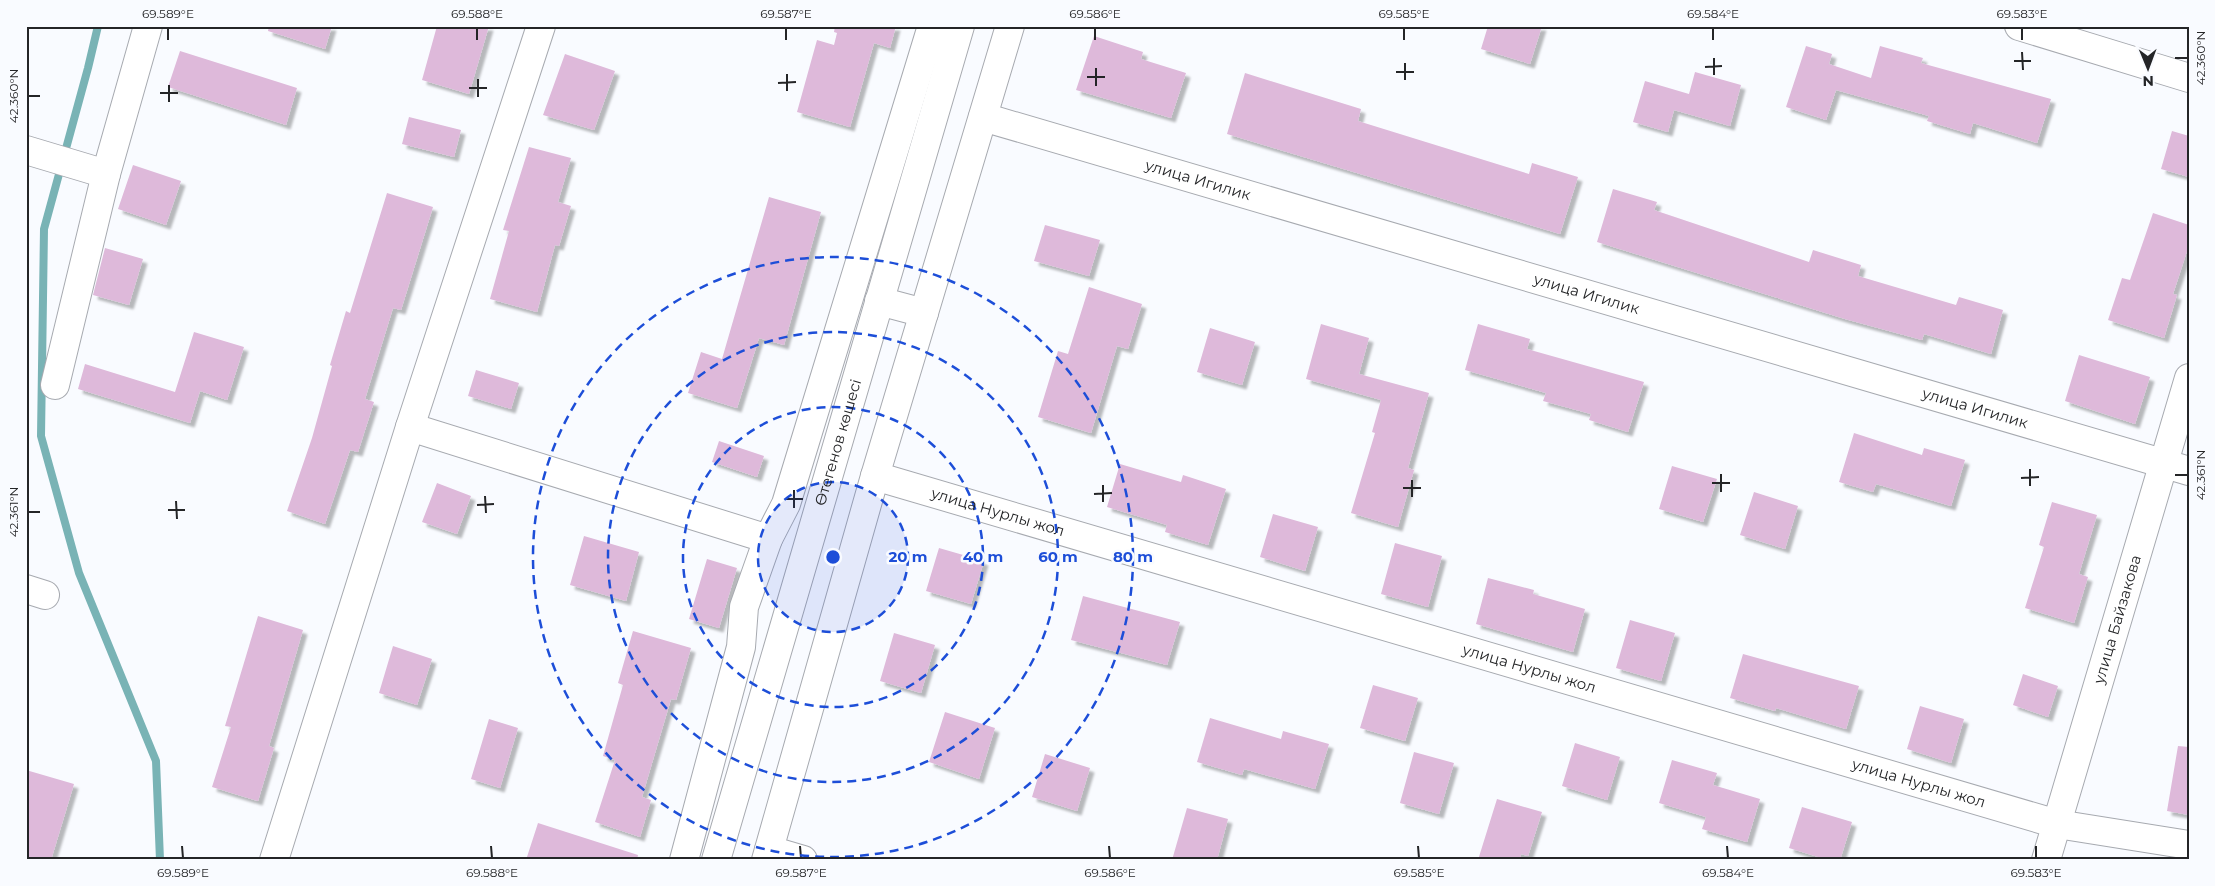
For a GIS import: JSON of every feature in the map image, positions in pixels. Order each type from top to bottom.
[{"type":"street","points":[[55,385],[106,174],[148,26]]},
{"type":"street","points":[[274,860],[410,427],[541,26]]},
{"type":"street","points":[[684,860],[741,648],[744,607],[768,539],[786,504],[932,26]]},
{"type":"street","name":"Өтегенов көшесі","points":[[716,860],[960,26]]},
{"type":"street","points":[[803,860],[768,855],[875,476],[1010,26]]},
{"type":"street","points":[[2019,26],[2189,78]]},
{"type":"street","name":"улица Игилик","points":[[983,117],[2176,468]]},
{"type":"street","points":[[37,154],[106,174]]},
{"type":"street","points":[[879,301],[924,314]]},
{"type":"street","name":"улица Байзакова","points":[[2046,860],[2176,468],[2189,378]]},
{"type":"street","points":[[410,427],[768,539]]},
{"type":"street","name":"улица Нурлы жол","points":[[875,476],[2057,824],[2189,845]]},
{"type":"building","points":[[269,26],[332,26],[325,49],[268,31]]},
{"type":"building","points":[[437,26],[489,26],[469,94],[422,80]]},
{"type":"building","points":[[835,26],[896,26],[890,48],[874,43],[850,127],[797,112],[817,40],[834,45],[837,33],[834,32]]},
{"type":"building","points":[[1488,26],[1542,26],[1530,64],[1481,49]]},
{"type":"building","points":[[1094,36],[1143,52],[1141,59],[1186,73],[1171,118],[1076,90]]},
{"type":"building","points":[[1806,46],[1832,54],[1829,64],[1871,78],[1880,46],[1923,58],[1921,63],[2051,99],[2037,143],[1973,123],[1970,134],[1927,121],[1929,116],[1836,90],[1826,120],[1786,107]]},
{"type":"building","points":[[180,51],[297,88],[286,125],[168,87]]},
{"type":"building","points":[[565,54],[615,71],[594,130],[543,115]]},
{"type":"building","points":[[1695,72],[1741,85],[1730,126],[1674,110],[1668,132],[1633,122],[1645,81],[1689,94]]},
{"type":"building","points":[[1245,73],[1361,109],[1358,121],[1529,174],[1532,163],[1578,177],[1560,234],[1227,134]]},
{"type":"building","points":[[409,117],[461,130],[454,157],[402,144]]},
{"type":"building","points":[[2172,131],[2189,136],[2189,177],[2161,169]]},
{"type":"building","points":[[529,147],[571,158],[558,202],[571,206],[559,246],[555,245],[537,312],[490,299],[509,231],[503,230]]},
{"type":"building","points":[[133,165],[181,181],[166,225],[118,209]]},
{"type":"building","points":[[1613,189],[1657,202],[1654,210],[1809,262],[1813,250],[1861,265],[1858,276],[1956,305],[1959,297],[2003,310],[1991,354],[1924,334],[1922,340],[1845,319],[1597,242]]},
{"type":"building","points":[[387,193],[433,207],[401,310],[393,308],[365,399],[374,402],[358,452],[350,450],[325,524],[287,511],[312,438],[346,311],[350,313]]},
{"type":"building","points":[[769,197],[821,212],[784,345],[759,338],[737,408],[688,393],[701,352],[722,359]]},
{"type":"building","points":[[2153,213],[2189,225],[2189,245],[2173,294],[2177,295],[2164,338],[2108,320],[2122,278],[2130,280]]},
{"type":"building","points":[[1045,225],[1100,240],[1089,276],[1034,261]]},
{"type":"building","points":[[105,248],[143,259],[129,305],[93,295]]},
{"type":"building","points":[[1089,287],[1142,304],[1128,349],[1117,346],[1091,433],[1038,417],[1058,351],[1068,354]]},
{"type":"building","points":[[1321,324],[1369,338],[1359,374],[1429,393],[1408,468],[1414,470],[1398,527],[1351,513],[1375,433],[1372,432],[1381,400],[1306,379]]},
{"type":"building","points":[[1478,324],[1530,339],[1527,349],[1644,382],[1628,432],[1589,420],[1591,414],[1543,401],[1546,393],[1465,370]]},
{"type":"building","points":[[1210,328],[1255,342],[1242,385],[1197,372]]},
{"type":"building","points":[[194,332],[244,347],[227,400],[200,391],[190,423],[78,389],[85,364],[175,392]]},
{"type":"building","points":[[2079,355],[2150,377],[2135,424],[2065,401]]},
{"type":"building","points":[[476,370],[519,383],[511,409],[468,396]]},
{"type":"building","points":[[1854,433],[1922,455],[1924,448],[1965,460],[1951,506],[1876,484],[1873,492],[1839,482]]},
{"type":"building","points":[[719,441],[764,456],[757,477],[712,462]]},
{"type":"building","points":[[1120,464],[1181,482],[1183,475],[1226,489],[1208,545],[1165,532],[1167,525],[1107,507]]},
{"type":"building","points":[[1672,466],[1717,479],[1703,522],[1659,509]]},
{"type":"building","points":[[437,483],[471,496],[457,534],[422,522]]},
{"type":"building","points":[[1754,492],[1798,506],[1785,549],[1740,535]]},
{"type":"building","points":[[2052,502],[2097,515],[2079,574],[2088,577],[2074,623],[2025,608],[2044,547],[2039,545]]},
{"type":"building","points":[[1273,514],[1318,527],[1305,571],[1260,557]]},
{"type":"building","points":[[584,536],[639,552],[626,601],[570,585]]},
{"type":"building","points":[[1395,543],[1442,556],[1428,607],[1381,594]]},
{"type":"building","points":[[939,548],[984,561],[971,604],[926,591]]},
{"type":"building","points":[[707,559],[737,568],[719,628],[689,619]]},
{"type":"building","points":[[1488,578],[1534,590],[1533,594],[1585,609],[1573,652],[1476,624]]},
{"type":"building","points":[[1083,596],[1180,622],[1167,665],[1071,640]]},
{"type":"building","points":[[258,616],[303,630],[269,746],[274,748],[258,801],[212,787],[231,727],[225,726]]},
{"type":"building","points":[[1630,620],[1675,633],[1661,681],[1616,668]]},
{"type":"building","points":[[633,631],[691,648],[676,700],[671,699],[642,797],[651,800],[640,837],[595,822],[615,760],[603,756],[623,685],[618,683]]},
{"type":"building","points":[[894,633],[935,645],[921,693],[880,681]]},
{"type":"building","points":[[393,646],[432,659],[417,705],[379,693]]},
{"type":"building","points":[[1743,654],[1859,686],[1846,729],[1776,708],[1775,711],[1730,698]]},
{"type":"building","points":[[2023,674],[2058,686],[2048,717],[2013,705]]},
{"type":"building","points":[[1373,685],[1418,698],[1405,741],[1360,728]]},
{"type":"building","points":[[1920,706],[1964,719],[1951,763],[1907,749]]},
{"type":"building","points":[[945,712],[995,728],[979,779],[929,762]]},
{"type":"building","points":[[1210,718],[1281,739],[1283,731],[1329,744],[1315,789],[1244,769],[1242,775],[1197,762]]},
{"type":"building","points":[[489,719],[518,728],[500,788],[471,779]]},
{"type":"building","points":[[1575,743],[1620,757],[1607,800],[1562,786]]},
{"type":"building","points":[[2178,746],[2189,747],[2189,815],[2167,811]]},
{"type":"building","points":[[1414,752],[1454,763],[1439,814],[1400,803]]},
{"type":"building","points":[[1045,754],[1090,768],[1077,811],[1032,797]]},
{"type":"building","points":[[1672,760],[1717,773],[1713,785],[1760,799],[1747,842],[1702,829],[1706,817],[1659,803]]},
{"type":"building","points":[[26,770],[74,784],[51,860],[26,860]]},
{"type":"building","points":[[1497,799],[1542,812],[1528,856],[1521,854],[1520,860],[1478,860]]},
{"type":"building","points":[[1802,807],[1852,822],[1840,860],[1828,860],[1789,848]]},
{"type":"building","points":[[1187,808],[1228,819],[1217,860],[1172,860]]},
{"type":"building","points":[[538,823],[638,855],[637,860],[526,860]]},
{"type":"waterway","points":[[98,26],[44,229],[41,436],[79,573],[156,761],[160,860]]}]
